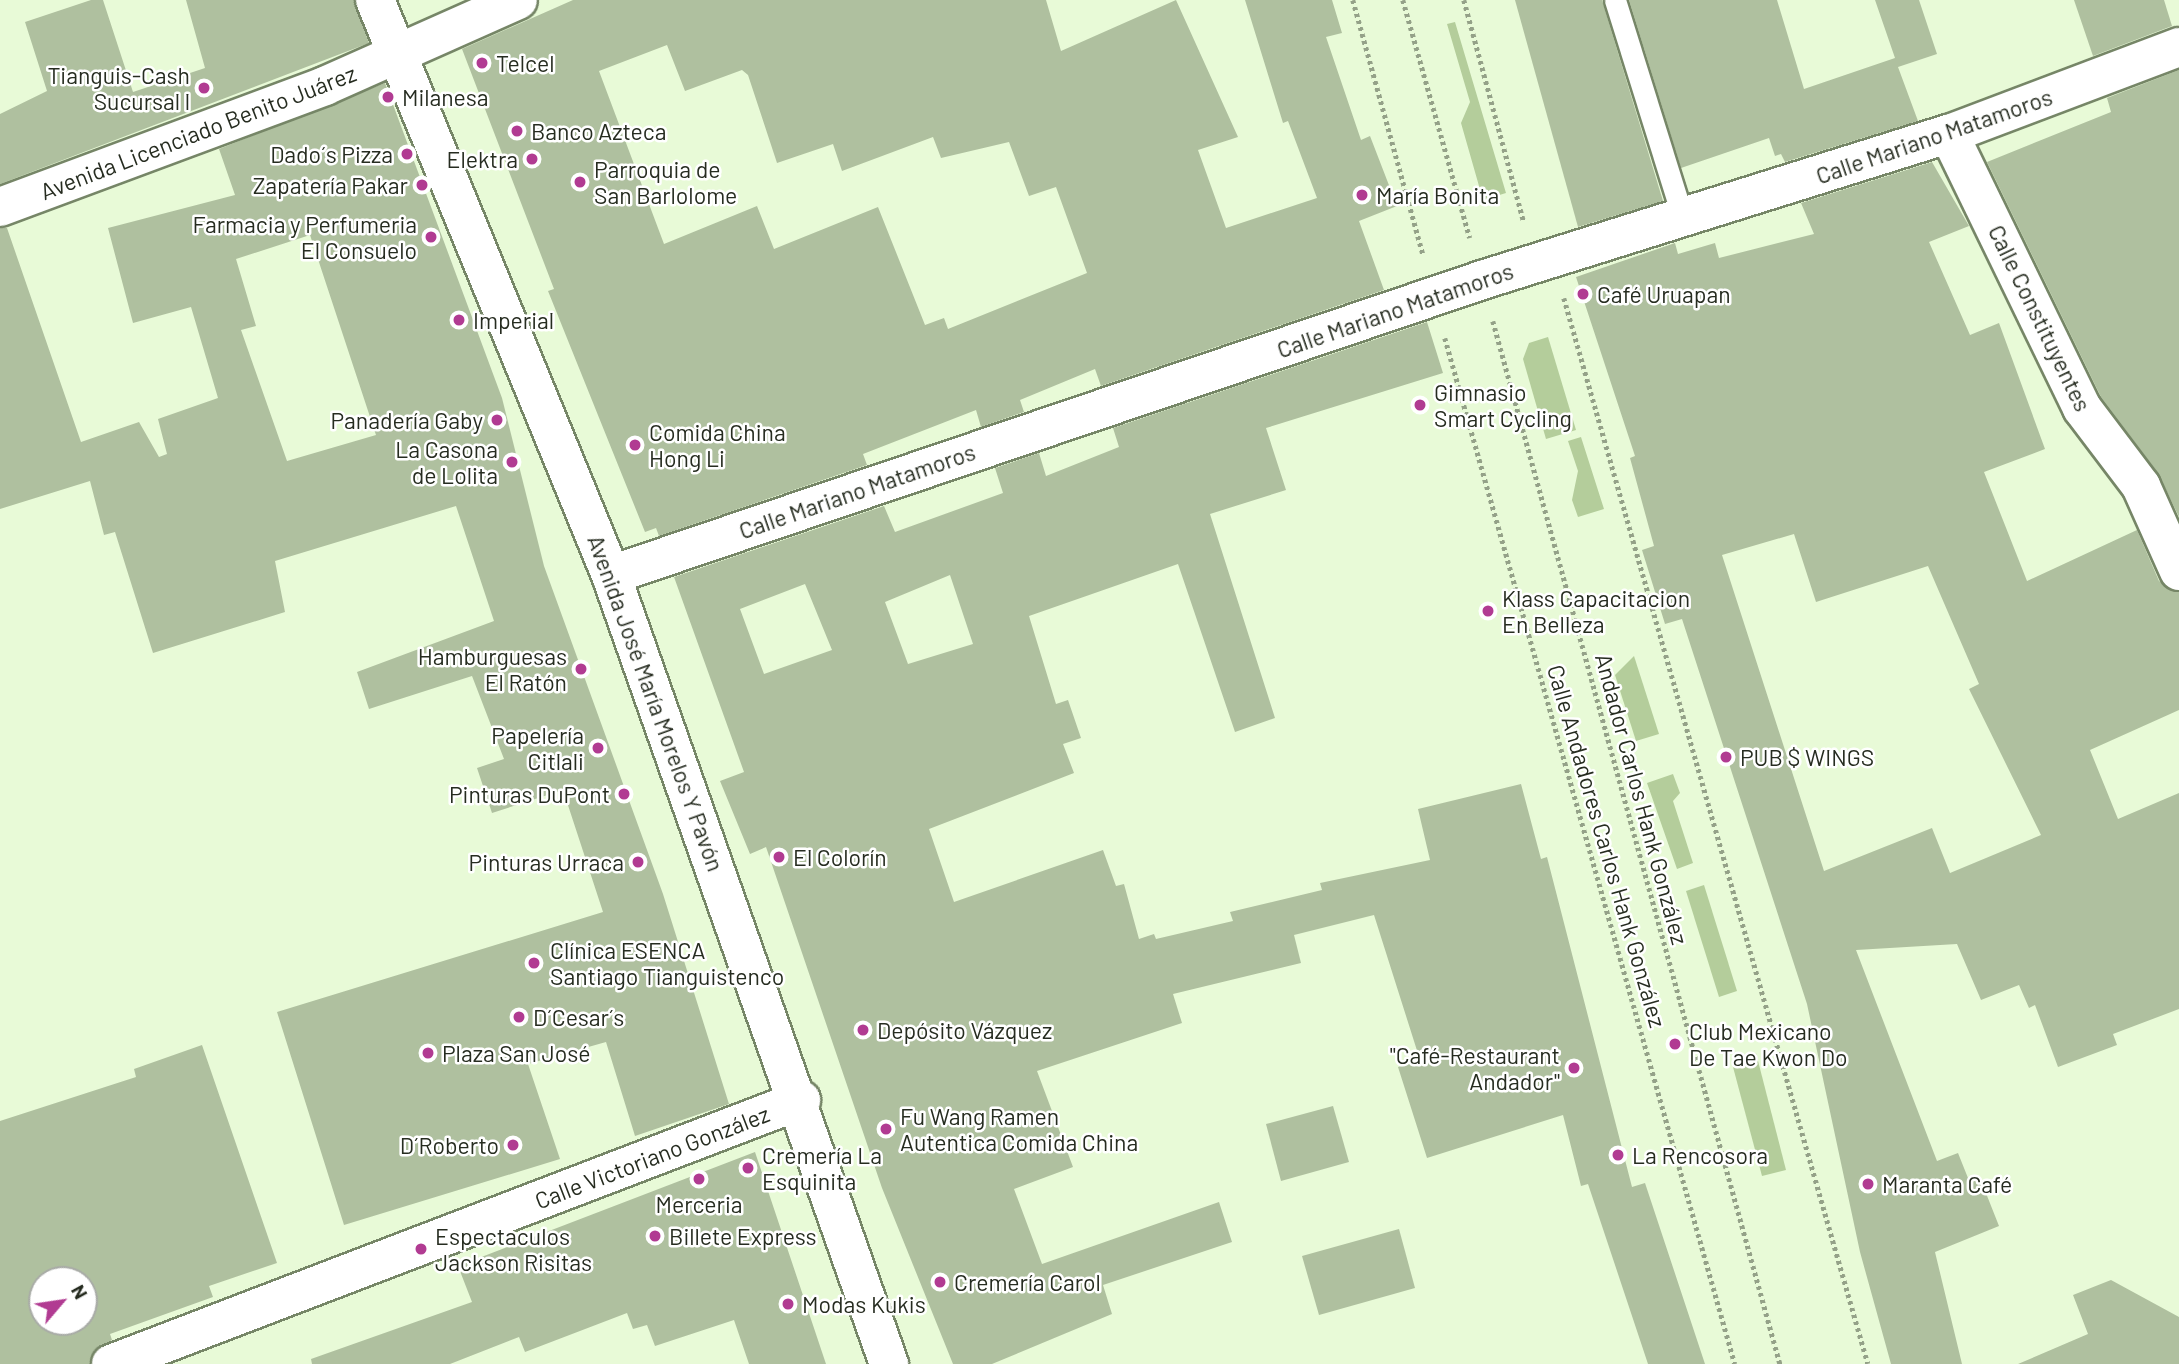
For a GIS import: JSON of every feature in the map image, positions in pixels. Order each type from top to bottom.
[{"type":"main road","name":"Avenida José María Morelos Y Pavón","points":[[375,0],[394,53],[611,575],[801,1100],[889,1364]]},
{"type":"main road","name":"Avenida Licenciado Benito Juárez","points":[[0,207],[325,86],[518,0]]},
{"type":"main road","name":"Calle Mariano Matamoros","points":[[611,575],[1482,280],[1684,221],[1949,134],[2179,47]]},
{"type":"main road","name":"Calle Constituyentes","points":[[1949,134],[2082,408],[2141,486],[2179,571]]},
{"type":"main road","name":"Calle Victoriano González","points":[[111,1364],[801,1100]]},
{"type":"lane","points":[[1615,0],[1684,221]]},
{"type":"path","points":[[1353,0],[1434,296]]},
{"type":"path","name":"Andador Carlos Hank González","points":[[1403,0],[1780,1364]]},
{"type":"path","points":[[1464,0],[1544,260],[1868,1364]]},
{"type":"path","name":"Calle Andadores Carlos Hank González","points":[[1434,296],[1735,1364]]},
{"type":"green space","points":[[1455,22],[1506,193],[1483,200],[1461,123],[1470,102],[1447,24]]},
{"type":"green space","points":[[1548,337],[1576,430],[1546,439],[1523,359],[1529,343]]},
{"type":"green space","points":[[1581,437],[1604,509],[1578,517],[1572,500],[1578,471],[1568,441]]},
{"type":"green space","points":[[1634,656],[1659,734],[1636,741],[1615,675]]},
{"type":"green space","points":[[1673,774],[1680,793],[1673,801],[1693,863],[1677,869],[1647,783]]},
{"type":"green space","points":[[1704,885],[1737,991],[1719,997],[1686,891]]},
{"type":"green space","points":[[1756,1053],[1786,1170],[1762,1176],[1733,1067]]},
{"type":"building","points":[[91,0],[103,0],[133,92],[205,68],[186,0],[354,0],[369,43],[0,184],[0,114],[47,91],[25,22]]},
{"type":"building","points":[[573,0],[1046,0],[1061,51],[1176,0],[1238,137],[1198,150],[1226,228],[1317,198],[1288,121],[1283,123],[1245,0],[1332,0],[1342,33],[1326,37],[1361,140],[1370,136],[1397,206],[1359,221],[1384,290],[1101,386],[1095,369],[1020,400],[1024,412],[981,427],[976,410],[863,454],[867,465],[659,536],[656,528],[645,532],[548,291],[554,289],[462,49]],"holes":[[[667,45],[685,91],[742,70],[748,75],[777,163],[833,144],[842,171],[933,137],[941,158],[1009,142],[1029,196],[1056,187],[1087,273],[948,329],[944,318],[925,325],[878,207],[774,249],[757,206],[664,244],[599,71]]]},
{"type":"building","points":[[1515,0],[1602,0],[1663,201],[1578,227]]},
{"type":"building","points":[[1629,0],[1777,0],[1804,89],[1895,58],[1875,0],[1919,0],[1937,54],[1898,67],[1918,121],[1785,162],[1781,154],[1775,156],[1769,138],[1681,168]]},
{"type":"building","points":[[2074,0],[2164,0],[2172,26],[2093,56]]},
{"type":"building","points":[[2179,70],[2179,517],[2158,473],[2101,397],[1987,162],[2111,112],[2107,98]]},
{"type":"building","points":[[385,83],[502,398],[544,566],[663,894],[729,1104],[635,1136],[606,1042],[528,1064],[560,1159],[344,1225],[277,1012],[603,912],[563,790],[492,813],[477,768],[504,759],[472,676],[369,709],[357,672],[494,621],[456,506],[275,561],[285,612],[153,653],[115,532],[104,535],[90,481],[0,509],[0,228],[7,228],[81,442],[139,422],[159,457],[167,454],[158,419],[218,398],[191,307],[133,323],[108,228],[235,195],[219,149]],"holes":[[[310,235],[376,435],[287,461],[241,330],[256,326],[236,259]]]},
{"type":"building","points":[[1932,162],[1969,226],[1929,242],[1970,335],[1999,323],[2045,449],[1984,472],[2027,581],[2137,530],[2159,581],[2179,592],[2179,710],[2090,750],[2118,819],[2179,793],[2179,1009],[2113,1034],[2117,1045],[2058,1067],[2035,1005],[2029,1008],[2019,985],[1981,1000],[1957,944],[1856,950],[1937,1161],[1958,1153],[1970,1183],[1980,1178],[1999,1226],[1935,1252],[1962,1364],[1891,1364],[1860,1252],[1807,1004],[1682,619],[1665,624],[1642,550],[1654,546],[1630,458],[1635,456],[1576,277],[1675,243],[1678,254],[1715,243],[1719,258],[1814,234],[1801,203]],"holes":[[[1794,534],[1816,602],[1928,566],[1979,684],[1969,689],[2041,835],[1950,873],[1932,828],[1824,871],[1722,555]]]},
{"type":"building","points":[[1427,322],[1443,373],[1266,428],[1286,490],[1210,514],[1275,718],[1235,732],[1178,564],[1029,616],[1056,704],[1068,700],[1081,738],[1063,744],[1074,773],[929,829],[954,902],[1103,850],[1116,886],[1124,884],[1139,939],[1154,934],[1156,939],[1233,921],[1230,912],[1322,890],[1320,883],[1430,860],[1418,809],[1521,784],[1541,859],[1547,857],[1632,1187],[1645,1183],[1705,1364],[1648,1364],[1588,1184],[1581,1186],[1563,1115],[1427,1158],[1398,1067],[1420,1060],[1374,915],[1294,935],[1301,963],[1173,994],[1182,1023],[1037,1071],[1073,1167],[1014,1189],[1042,1264],[1219,1202],[1232,1242],[1103,1285],[1112,1314],[992,1364],[953,1364],[882,1188],[766,847],[750,854],[720,781],[744,772],[674,577],[884,506],[895,532],[1003,493],[995,468],[1039,453],[1046,476],[1119,447],[1113,428]],"holes":[[[950,575],[973,644],[908,664],[885,602]],[[805,584],[832,650],[764,674],[740,609]]]},
{"type":"building","points":[[202,1045],[277,1263],[209,1286],[213,1297],[110,1334],[112,1340],[95,1350],[90,1364],[0,1364],[0,1121],[136,1077],[134,1069]]},
{"type":"building","points":[[1333,1106],[1349,1162],[1281,1181],[1266,1124]]},
{"type":"building","points":[[755,1152],[826,1364],[749,1364],[734,1320],[655,1346],[647,1325],[633,1329],[627,1313],[525,1352],[519,1337],[450,1364],[312,1364],[311,1359],[472,1302],[458,1266]]},
{"type":"building","points":[[1399,1229],[1415,1288],[1319,1315],[1302,1256]]},
{"type":"building","points":[[2111,1280],[2179,1317],[2179,1364],[2018,1364],[2088,1334],[2073,1295]]},
{"type":"place","name":"Telcel","points":[[482,63]]},
{"type":"place","name":"Tianguis-Cash Sucursal l","points":[[204,88]]},
{"type":"place","name":"Milanesa","points":[[388,97]]},
{"type":"place","name":"Banco Azteca","points":[[517,131]]},
{"type":"place","name":"Dado´s Pizza","points":[[407,154]]},
{"type":"place","name":"Elektra","points":[[532,159]]},
{"type":"place","name":"Parroquia de San Barlolome","points":[[580,182]]},
{"type":"place","name":"Zapatería Pakar","points":[[422,185]]},
{"type":"place","name":"María Bonita","points":[[1362,195]]},
{"type":"place","name":"Farmacia y Perfumeria El Consuelo","points":[[431,237]]},
{"type":"place","name":"Café Uruapan","points":[[1583,294]]},
{"type":"place","name":"Imperial","points":[[459,320]]},
{"type":"place","name":"Gimnasio Smart Cycling","points":[[1420,405]]},
{"type":"place","name":"Panadería Gaby","points":[[497,420]]},
{"type":"place","name":"Comida China Hong Li","points":[[635,445]]},
{"type":"place","name":"La Casona de Lolita","points":[[512,462]]},
{"type":"place","name":"Klass Capacitacion En Belleza","points":[[1488,611]]},
{"type":"place","name":"Hamburguesas El Ratón","points":[[581,669]]},
{"type":"place","name":"Papelería Citlali","points":[[598,748]]},
{"type":"place","name":"PUB $ WINGS","points":[[1726,757]]},
{"type":"place","name":"Pinturas DuPont","points":[[624,794]]},
{"type":"place","name":"El Colorín","points":[[779,857]]},
{"type":"place","name":"Pinturas Urraca","points":[[638,862]]},
{"type":"place","name":"Clínica ESENCA Santiago Tianguistenco","points":[[534,963]]},
{"type":"place","name":"D´Cesar´s","points":[[519,1017]]},
{"type":"place","name":"Depósito Vázquez","points":[[863,1030]]},
{"type":"place","name":"Club Mexicano De Tae Kwon Do","points":[[1675,1044]]},
{"type":"place","name":"Plaza San José","points":[[428,1053]]},
{"type":"place","name":"\"Café-Restaurant Andador\"","points":[[1574,1068]]},
{"type":"place","name":"Fu Wang Ramen Autentica Comida China","points":[[886,1129]]},
{"type":"place","name":"D´Roberto","points":[[513,1145]]},
{"type":"place","name":"La Rencosora","points":[[1618,1155]]},
{"type":"place","name":"Cremería La Esquinita","points":[[748,1168]]},
{"type":"place","name":"Merceria","points":[[699,1179]]},
{"type":"place","name":"Maranta Café","points":[[1868,1184]]},
{"type":"place","name":"Billete Express","points":[[655,1236]]},
{"type":"place","name":"Espectaculos Jackson Risitas","points":[[421,1249]]},
{"type":"place","name":"Cremería Carol","points":[[940,1282]]},
{"type":"place","name":"Modas Kukis","points":[[788,1304]]}]
